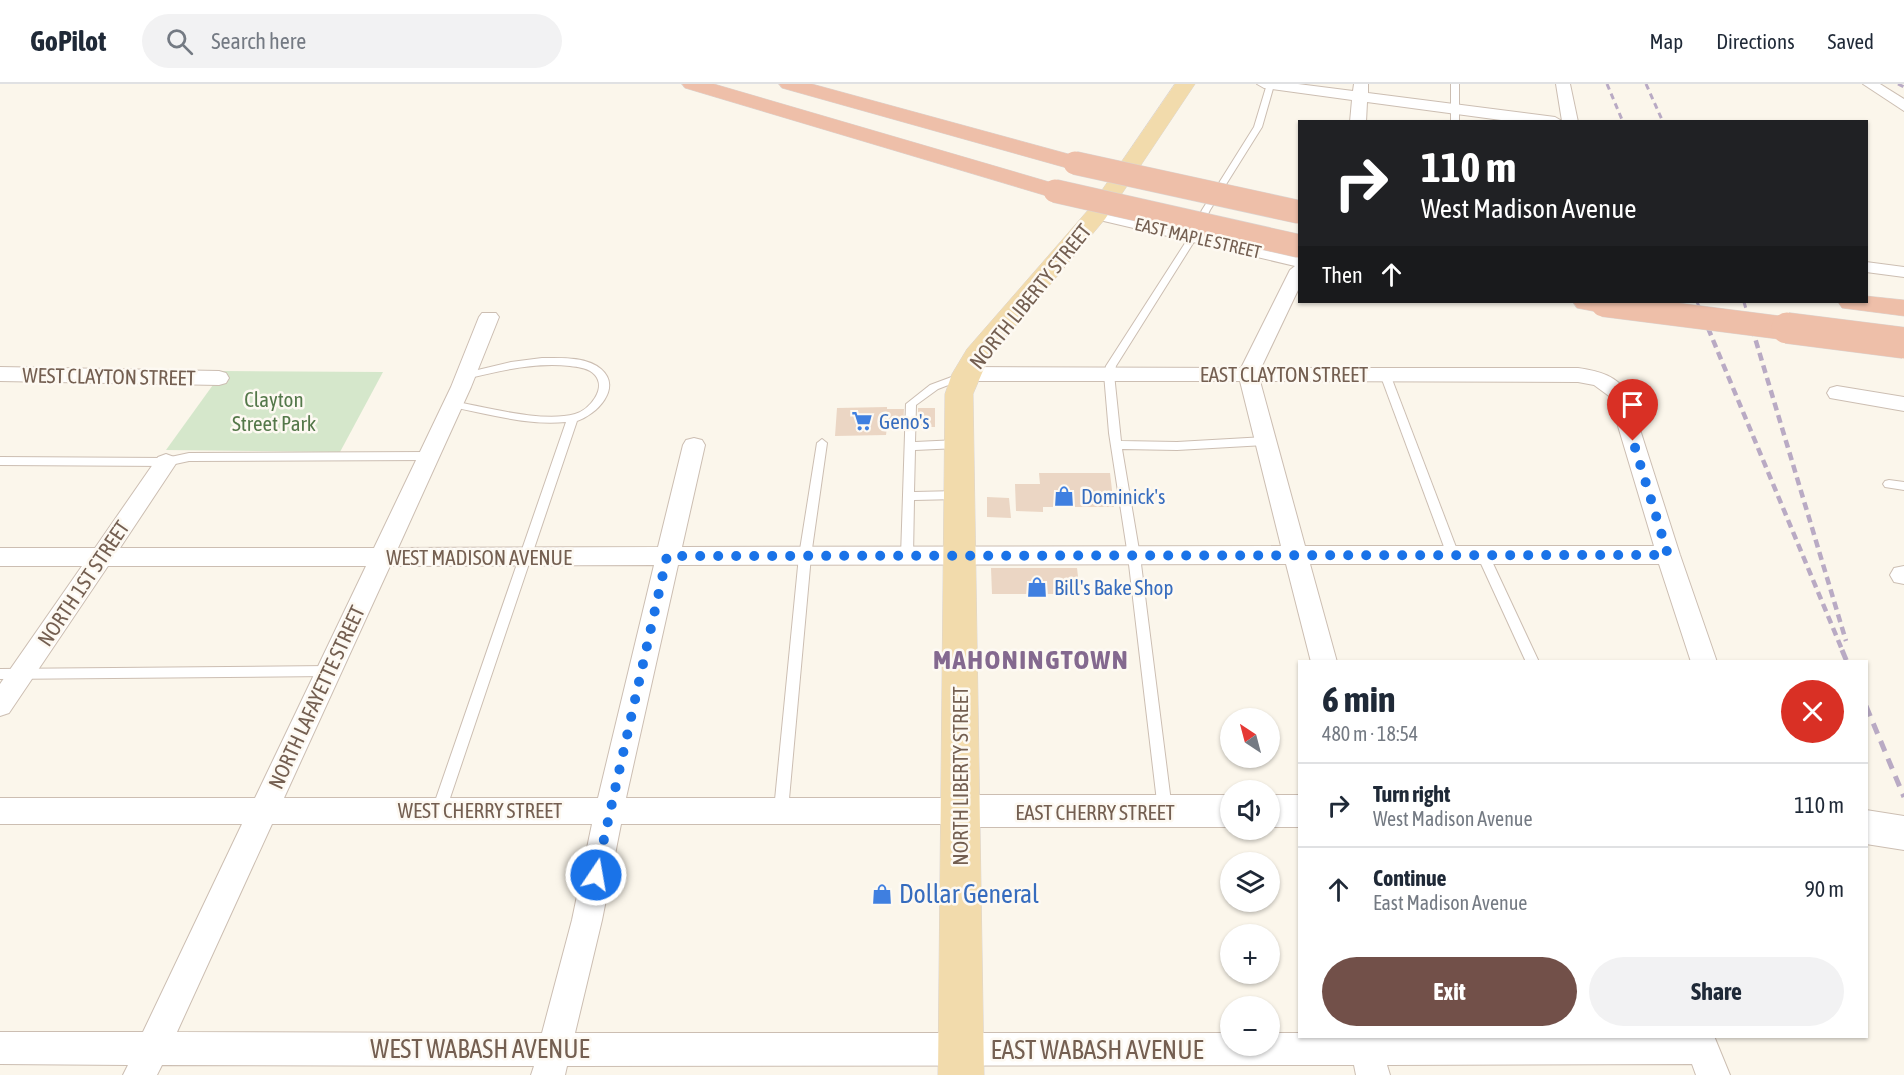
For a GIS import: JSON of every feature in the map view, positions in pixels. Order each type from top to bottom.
[{"type":"highway","points":[[692,84],[1055,191],[1298,246]]},
{"type":"highway","points":[[789,84],[1075,163],[1298,212]]},
{"type":"highway","points":[[1595,303],[1904,343]]},
{"type":"highway","points":[[1860,303],[1904,308]]},
{"type":"main road","name":"NORTH LIBERTY STREET","points":[[961,1063],[959,394],[966,374],[983,346],[1097,214],[1185,84]]},
{"type":"street","points":[[1264,84],[1360,90],[1456,115],[1527,120]]},
{"type":"street","points":[[1563,84],[1569,120]]},
{"type":"street","points":[[1870,84],[1904,106]]},
{"type":"street","points":[[1358,120],[1360,90]]},
{"type":"street","name":"EAST MAPLE STREET","points":[[1097,214],[1298,261]]},
{"type":"street","points":[[1868,267],[1904,272]]},
{"type":"street","points":[[1298,272],[1252,363],[1250,374],[1252,396],[1323,660]]},
{"type":"street","name":"NORTH LAFAYETTE STREET","points":[[146,1062],[382,557],[465,376],[489,317]]},
{"type":"street","name":"WEST CLAYTON STREET","points":[[0,374],[219,378]]},
{"type":"street","name":"EAST CLAYTON STREET","points":[[966,374],[1578,375],[1601,380],[1609,384],[1618,395],[1668,555]]},
{"type":"street","points":[[1837,393],[1904,404]]},
{"type":"street","points":[[551,1062],[587,920],[609,810],[694,445]]},
{"type":"street","name":"NORTH 1ST STREET","points":[[0,705],[11,674],[101,557],[166,462]]},
{"type":"street","points":[[1668,555],[1703,660]]},
{"type":"street","name":"WEST MADISON AVENUE","points":[[0,557],[1668,555]]},
{"type":"street","name":"WEST CHERRY STREET","points":[[0,811],[960,811]]},
{"type":"street","name":"EAST CHERRY STREET","points":[[960,811],[1220,811]]},
{"type":"street","points":[[1280,811],[1298,811]]},
{"type":"street","points":[[1868,827],[1904,833]]},
{"type":"street","name":"WEST WABASH AVENUE","points":[[0,1048],[146,1062],[961,1063]]},
{"type":"street","name":"EAST WABASH AVENUE","points":[[961,1063],[1367,1054],[1704,1053]]},
{"type":"lane","points":[[1455,84],[1456,115]]},
{"type":"lane","points":[[1165,811],[1134,556],[1116,445],[1109,374],[1258,126],[1278,85]]},
{"type":"lane","points":[[452,404],[537,417],[573,418],[583,416],[600,403],[604,387],[602,379],[590,367],[562,362],[532,362],[465,376]]},
{"type":"lane","points":[[907,556],[911,404],[934,387],[966,374]]},
{"type":"lane","points":[[1385,374],[1453,555]]},
{"type":"lane","points":[[439,810],[573,418]]},
{"type":"lane","points":[[1116,445],[1177,446],[1265,441]]},
{"type":"lane","points":[[781,810],[805,556],[822,442]]},
{"type":"lane","points":[[910,446],[958,444]]},
{"type":"lane","points":[[0,461],[166,462],[189,457],[428,456]]},
{"type":"lane","points":[[1889,484],[1904,486]]},
{"type":"lane","points":[[909,496],[958,495]]},
{"type":"lane","points":[[1484,555],[1532,660]]},
{"type":"lane","points":[[11,674],[329,671]]},
{"type":"green space","name":"Clayton Street Park","points":[[223,371],[383,372],[340,452],[166,450]]},
{"type":"building","name":"Geno's","points":[[887,407],[887,409],[904,409],[903,427],[887,427],[886,435],[835,436],[837,408]]},
{"type":"building","points":[[918,408],[935,408],[935,427],[918,427]]},
{"type":"building","name":"Dominick's","points":[[1039,473],[1110,473],[1114,507],[1043,507],[1043,512],[1016,511],[1015,484],[1040,484]]},
{"type":"building","points":[[987,497],[1009,498],[1011,518],[987,517]]},
{"type":"building","name":"Bill's Bake Shop","points":[[991,568],[1077,568],[1080,594],[992,594]]},
{"type":"railway","points":[[1607,84],[1622,120]]},
{"type":"railway","points":[[1646,84],[1662,120]]},
{"type":"railway","points":[[1898,84],[1904,87]]},
{"type":"railway","points":[[1697,303],[1709,330]]},
{"type":"railway","points":[[1744,303],[1752,330]]},
{"type":"railway","points":[[1708,328],[1843,652]]},
{"type":"railway","points":[[1752,328],[1846,641]]},
{"type":"railway","points":[[1842,650],[1846,660]]},
{"type":"railway","points":[[1868,711],[1904,797]]},
{"type":"place","name":"Geno's","points":[[862,421]]},
{"type":"place","name":"Dominick's","points":[[1064,496]]},
{"type":"place","name":"Bill's Bake Shop","points":[[1037,587]]},
{"type":"place","name":"Dollar General","points":[[882,894]]},
{"type":"district","name":"MAHONINGTOWN","points":[[1031,659]]},
{"type":"route","points":[[596,875],[667,556],[1668,555],[1633,441]]}]
